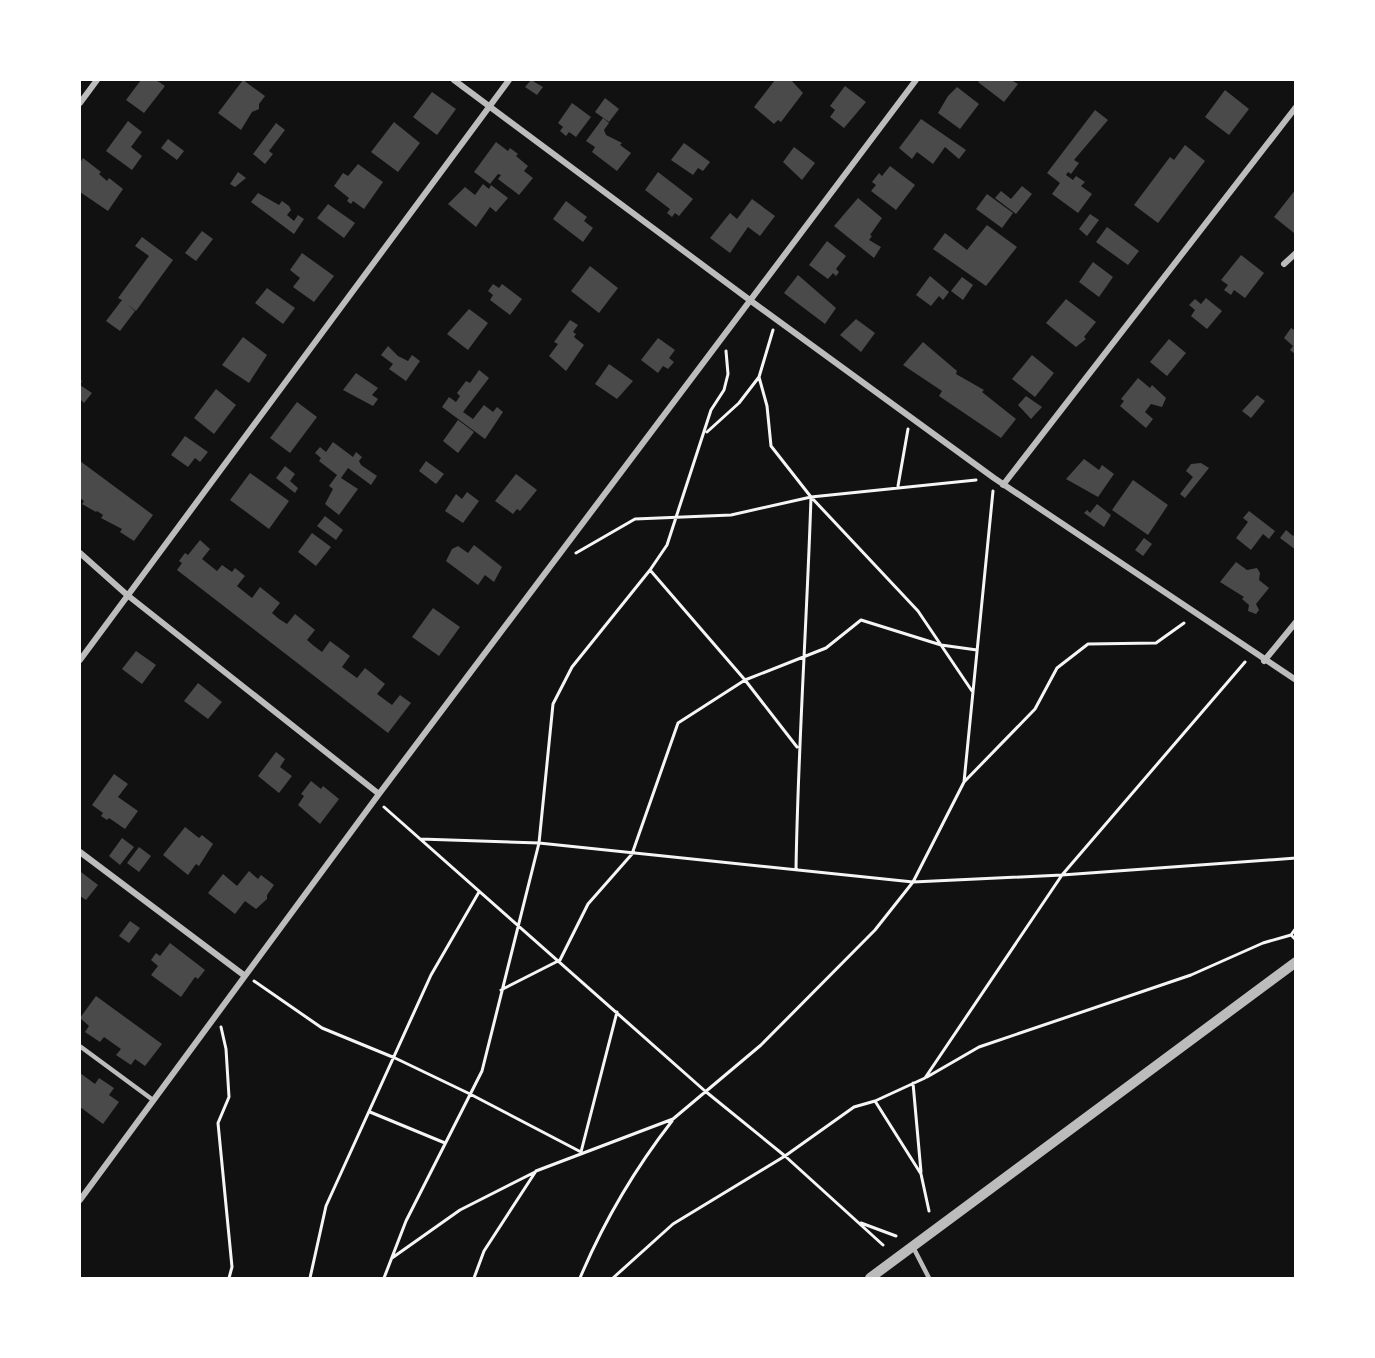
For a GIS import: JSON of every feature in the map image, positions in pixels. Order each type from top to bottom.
[{"type":"street","points":[[80,103],[97,80]]},
{"type":"street","points":[[454,80],[751,301],[1004,485],[1264,661],[1296,680]]},
{"type":"street","points":[[80,660],[126,594],[510,80]]},
{"type":"street","points":[[80,1200],[379,794],[916,80]]},
{"type":"street","points":[[1004,485],[1296,107]]},
{"type":"street","points":[[1284,264],[1296,253]]},
{"type":"street","points":[[80,553],[126,594],[379,794]]},
{"type":"street","points":[[1264,661],[1296,622]]},
{"type":"street","points":[[80,852],[245,976]]},
{"type":"street","points":[[870,1278],[1296,962]]},
{"type":"lane","points":[[81,1047],[153,1100]]},
{"type":"lane","points":[[913,1247],[929,1278]]},
{"type":"path","points":[[706,434],[739,403],[759,377],[773,330]]},
{"type":"path","points":[[384,1278],[406,1221],[482,1071],[517,923],[539,843],[554,704],[572,667],[650,570],[667,545],[674,517],[706,434],[711,411],[724,390],[728,374],[726,346]]},
{"type":"path","points":[[759,377],[767,406],[771,446],[811,497],[918,611],[973,693]]},
{"type":"path","points":[[898,486],[908,429]]},
{"type":"path","points":[[570,556],[635,519],[730,514],[811,497],[898,486],[976,480]]},
{"type":"path","points":[[964,782],[993,491]]},
{"type":"path","points":[[796,870],[798,748],[806,657],[811,497]]},
{"type":"path","points":[[650,570],[745,680],[798,748]]},
{"type":"path","points":[[501,990],[560,960],[588,904],[632,854],[678,723],[745,680],[826,648],[861,620],[941,645],[977,650]]},
{"type":"path","points":[[580,1278],[602,1227],[641,1161],[673,1119],[760,1045],[875,930],[913,882],[964,782],[1035,709],[1057,668],[1088,644],[1156,643],[1184,623]]},
{"type":"path","points":[[925,1078],[1062,875],[1245,662]]},
{"type":"path","points":[[379,794],[383,806],[883,1245]]},
{"type":"path","points":[[420,838],[539,843],[913,882],[1062,875],[1296,858]]},
{"type":"path","points":[[309,1278],[326,1206],[431,975],[479,891]]},
{"type":"path","points":[[613,1278],[674,1224],[784,1156],[854,1107],[875,1101],[925,1078],[979,1047],[1191,975],[1263,943],[1291,935],[1296,928]]},
{"type":"path","points":[[1291,935],[1295,939]]},
{"type":"path","points":[[245,976],[321,1028],[395,1058],[581,1152]]},
{"type":"path","points":[[581,1152],[617,1012]]},
{"type":"path","points":[[218,1013],[226,1049],[229,1097],[218,1123],[232,1267],[229,1278]]},
{"type":"path","points":[[913,1082],[921,1174],[929,1211]]},
{"type":"path","points":[[875,1101],[921,1174]]},
{"type":"path","points":[[370,1112],[446,1143]]},
{"type":"path","points":[[391,1258],[460,1210],[536,1171],[673,1119]]},
{"type":"path","points":[[474,1278],[484,1251],[536,1171]]},
{"type":"path","points":[[857,1222],[896,1236]]},
{"type":"building","points":[[141,80],[156,80],[165,86],[144,113],[126,100]]},
{"type":"building","points":[[243,80],[265,96],[259,104],[259,109],[252,112],[241,130],[218,113]]},
{"type":"building","points":[[531,80],[543,87],[537,95],[525,87]]},
{"type":"building","points":[[775,80],[791,80],[803,93],[781,122],[778,120],[774,124],[754,107]]},
{"type":"building","points":[[980,80],[1011,80],[1018,84],[1004,102],[978,82]]},
{"type":"building","points":[[845,86],[866,102],[844,128],[830,117],[835,110],[830,106]]},
{"type":"building","points":[[957,87],[979,104],[960,129],[938,113],[948,96]]},
{"type":"building","points":[[1225,90],[1249,109],[1229,135],[1205,117]]},
{"type":"building","points":[[432,92],[456,109],[437,135],[413,117]]},
{"type":"building","points":[[605,98],[619,109],[609,122],[595,112]]},
{"type":"building","points":[[572,103],[591,117],[576,137],[569,132],[566,136],[560,131],[563,127],[558,123]]},
{"type":"building","points":[[1095,110],[1108,120],[1074,160],[1079,163],[1071,174],[1068,172],[1066,175],[1073,180],[1076,176],[1085,182],[1081,186],[1092,194],[1078,213],[1052,194],[1060,183],[1047,173]]},
{"type":"building","points":[[603,118],[609,123],[604,130],[606,135],[622,143],[620,145],[631,153],[617,171],[592,152],[595,147],[586,141]]},
{"type":"building","points":[[921,119],[966,150],[959,159],[945,147],[933,164],[917,152],[912,159],[899,148]]},
{"type":"building","points":[[128,121],[142,132],[131,147],[142,156],[132,170],[106,151]]},
{"type":"building","points":[[394,122],[420,143],[398,172],[371,152]]},
{"type":"building","points":[[276,123],[285,130],[269,151],[273,154],[265,164],[253,154]]},
{"type":"building","points":[[168,139],[184,151],[177,160],[161,148]]},
{"type":"building","points":[[496,142],[508,151],[510,148],[518,154],[516,156],[528,166],[524,171],[533,178],[519,195],[498,179],[501,175],[498,174],[490,184],[474,172]]},
{"type":"building","points":[[684,143],[710,162],[703,171],[698,168],[693,175],[671,160]]},
{"type":"building","points":[[1185,145],[1205,161],[1158,223],[1134,205],[1170,157],[1174,160]]},
{"type":"building","points":[[794,147],[815,163],[802,180],[783,162]]},
{"type":"building","points":[[83,158],[101,172],[99,174],[107,181],[109,178],[123,189],[108,211],[80,192],[80,163]]},
{"type":"building","points":[[358,164],[383,182],[364,209],[353,201],[351,204],[347,201],[349,198],[334,186],[343,173],[348,176]]},
{"type":"building","points":[[890,166],[915,185],[896,210],[871,191],[876,185],[872,182],[879,173],[882,176]]},
{"type":"building","points":[[238,172],[246,178],[235,187],[230,184]]},
{"type":"building","points":[[658,172],[693,199],[679,216],[675,213],[672,217],[667,213],[670,209],[645,190]]},
{"type":"building","points":[[483,184],[489,189],[491,185],[508,198],[496,212],[490,207],[476,227],[448,204],[465,187],[475,195]]},
{"type":"building","points":[[1022,186],[1032,194],[1016,214],[995,198],[1001,191],[1011,199]]},
{"type":"building","points":[[1296,189],[1296,231],[1294,233],[1274,217]]},
{"type":"building","points":[[258,193],[279,205],[282,201],[289,206],[291,210],[287,215],[294,221],[298,215],[304,219],[294,234],[251,202]]},
{"type":"building","points":[[987,194],[1013,213],[1002,228],[976,209]]},
{"type":"building","points":[[858,198],[882,218],[869,240],[881,247],[874,258],[834,226]]},
{"type":"building","points":[[752,199],[775,216],[760,236],[748,227],[730,253],[710,238],[730,213],[737,219]]},
{"type":"building","points":[[566,201],[587,217],[584,221],[593,228],[583,242],[553,219]]},
{"type":"building","points":[[328,204],[355,223],[344,238],[317,218]]},
{"type":"building","points":[[1090,214],[1099,220],[1087,236],[1079,229]]},
{"type":"building","points":[[987,225],[1017,247],[986,286],[933,249],[945,233],[967,250]]},
{"type":"building","points":[[1107,227],[1139,251],[1128,265],[1096,242]]},
{"type":"building","points":[[202,231],[213,239],[196,261],[185,253]]},
{"type":"building","points":[[142,237],[173,260],[136,311],[127,304],[135,311],[120,331],[106,321],[122,300],[118,298],[149,256],[135,246]]},
{"type":"building","points":[[827,241],[846,256],[836,269],[839,272],[836,276],[833,273],[828,279],[809,265]]},
{"type":"building","points":[[302,253],[334,276],[314,302],[293,287],[300,278],[290,270]]},
{"type":"building","points":[[1241,255],[1264,273],[1245,298],[1234,290],[1231,295],[1224,290],[1228,285],[1221,280]]},
{"type":"building","points":[[1093,262],[1113,277],[1099,297],[1079,282]]},
{"type":"building","points":[[590,266],[618,288],[599,313],[571,291]]},
{"type":"building","points":[[798,275],[836,308],[825,324],[784,293]]},
{"type":"building","points":[[930,276],[949,292],[943,300],[939,296],[931,306],[916,295]]},
{"type":"building","points":[[962,277],[973,285],[963,300],[951,291]]},
{"type":"building","points":[[493,284],[499,288],[502,284],[522,299],[510,315],[490,300],[493,295],[488,291]]},
{"type":"building","points":[[267,288],[295,308],[283,324],[255,303]]},
{"type":"building","points":[[1206,298],[1222,311],[1207,329],[1191,316],[1195,310],[1189,305],[1195,299],[1201,304]]},
{"type":"building","points":[[1066,299],[1096,322],[1084,337],[1086,339],[1076,347],[1046,323]]},
{"type":"building","points":[[469,309],[488,323],[468,350],[447,334]]},
{"type":"building","points":[[856,319],[875,333],[861,352],[840,335]]},
{"type":"building","points":[[570,320],[578,325],[573,332],[576,334],[574,337],[584,345],[566,371],[549,356],[558,344],[554,342]]},
{"type":"building","points":[[1291,328],[1296,331],[1296,355],[1290,350],[1293,346],[1284,338]]},
{"type":"building","points":[[243,337],[267,355],[249,383],[222,365]]},
{"type":"building","points":[[658,338],[675,350],[669,358],[674,362],[668,369],[663,366],[658,373],[641,360]]},
{"type":"building","points":[[1169,339],[1186,353],[1167,376],[1150,362]]},
{"type":"building","points":[[923,342],[957,371],[956,374],[984,390],[982,392],[1016,419],[1001,438],[939,396],[942,391],[903,365]]},
{"type":"building","points":[[388,346],[398,356],[408,361],[412,355],[420,361],[406,381],[389,369],[393,364],[381,355]]},
{"type":"building","points":[[1032,355],[1054,373],[1035,397],[1012,379]]},
{"type":"building","points":[[609,364],[633,381],[617,399],[595,384]]},
{"type":"building","points":[[479,370],[489,378],[463,412],[473,419],[484,405],[493,412],[497,407],[503,412],[485,439],[442,407],[449,397],[456,402],[460,396],[457,393],[466,381],[470,383]]},
{"type":"building","points":[[356,373],[378,388],[372,395],[378,399],[373,406],[343,390]]},
{"type":"building","points":[[1138,378],[1150,388],[1152,385],[1166,398],[1162,407],[1151,404],[1145,412],[1153,419],[1146,428],[1120,406],[1124,401],[1121,399]]},
{"type":"building","points":[[80,385],[92,393],[84,403],[80,399]]},
{"type":"building","points":[[216,389],[236,405],[214,434],[194,418]]},
{"type":"building","points":[[1257,395],[1265,401],[1251,418],[1242,411]]},
{"type":"building","points":[[1026,396],[1042,407],[1031,419],[1018,405]]},
{"type":"building","points":[[297,402],[317,417],[290,453],[270,438]]},
{"type":"building","points":[[458,420],[474,432],[458,453],[443,441]]},
{"type":"building","points":[[185,436],[208,452],[200,462],[195,458],[188,467],[171,455]]},
{"type":"building","points":[[333,442],[353,457],[356,452],[362,457],[359,461],[361,465],[377,476],[371,485],[348,468],[341,478],[358,489],[339,515],[325,504],[333,489],[329,486],[337,475],[319,461],[321,458],[315,453],[320,447],[326,452]]},
{"type":"building","points":[[1084,459],[1099,470],[1102,465],[1114,474],[1098,497],[1066,479]]},
{"type":"building","points":[[80,461],[153,515],[134,541],[120,532],[122,529],[101,518],[103,515],[82,504],[84,501],[80,498]]},
{"type":"building","points":[[426,461],[444,474],[436,484],[419,471]]},
{"type":"building","points":[[1201,463],[1209,468],[1185,498],[1180,494],[1193,477],[1186,471],[1191,464]]},
{"type":"building","points":[[285,466],[295,474],[290,481],[298,488],[295,493],[276,478]]},
{"type":"building","points":[[250,473],[289,501],[269,529],[230,500]]},
{"type":"building","points":[[516,474],[537,490],[520,511],[517,509],[513,514],[495,501]]},
{"type":"building","points":[[1133,480],[1168,505],[1148,535],[1112,510]]},
{"type":"building","points":[[467,492],[479,501],[463,523],[445,511],[456,494],[462,499]]},
{"type":"building","points":[[1097,504],[1111,515],[1104,527],[1084,513],[1087,510],[1090,513]]},
{"type":"building","points":[[1249,511],[1275,531],[1269,539],[1263,534],[1251,550],[1236,538],[1248,522],[1243,518]]},
{"type":"building","points":[[325,516],[343,530],[336,540],[317,526]]},
{"type":"building","points":[[1286,530],[1293,536],[1296,532],[1296,550],[1280,538]]},
{"type":"building","points":[[312,533],[331,547],[316,566],[298,552]]},
{"type":"building","points":[[1144,538],[1152,544],[1143,556],[1135,550]]},
{"type":"building","points":[[200,540],[210,549],[202,559],[217,571],[222,565],[232,572],[235,568],[245,576],[237,586],[252,598],[260,587],[280,603],[272,613],[279,619],[287,624],[295,614],[315,630],[307,640],[314,646],[322,652],[330,641],[350,656],[342,667],[357,678],[365,668],[385,684],[377,694],[392,705],[400,695],[411,703],[388,733],[177,570],[182,563],[179,561],[185,553],[188,555]]},
{"type":"building","points":[[474,545],[502,567],[494,582],[485,575],[478,585],[446,561],[452,549],[458,546],[468,553]]},
{"type":"building","points":[[1236,562],[1247,570],[1257,568],[1260,573],[1259,580],[1269,588],[1256,604],[1259,610],[1256,614],[1248,611],[1249,605],[1242,599],[1244,597],[1220,582]]},
{"type":"building","points":[[433,608],[460,627],[439,656],[412,637]]},
{"type":"building","points":[[136,651],[156,665],[142,684],[122,669]]},
{"type":"building","points":[[198,683],[222,702],[208,719],[184,701]]},
{"type":"building","points":[[276,752],[285,759],[280,767],[292,776],[279,793],[258,776]]},
{"type":"building","points":[[114,774],[128,784],[118,797],[138,811],[125,829],[109,818],[107,820],[101,816],[103,813],[92,805]]},
{"type":"building","points":[[311,781],[321,789],[323,786],[339,799],[320,824],[298,805],[304,796],[301,794]]},
{"type":"building","points":[[185,827],[199,838],[202,835],[213,844],[199,866],[196,864],[188,875],[163,855]]},
{"type":"building","points":[[122,838],[134,847],[120,865],[109,856]]},
{"type":"building","points":[[139,847],[151,856],[139,872],[127,863]]},
{"type":"building","points":[[249,871],[258,879],[261,875],[274,885],[267,899],[256,909],[245,901],[235,914],[208,893],[223,874],[237,886]]},
{"type":"building","points":[[81,872],[98,885],[86,900],[80,896]]},
{"type":"building","points":[[130,921],[140,928],[129,943],[119,936]]},
{"type":"building","points":[[170,943],[205,970],[198,979],[195,977],[181,997],[151,975],[158,966],[151,960],[156,953],[160,956]]},
{"type":"building","points":[[96,996],[162,1044],[145,1066],[135,1059],[131,1065],[116,1055],[121,1049],[104,1037],[100,1042],[85,1032],[89,1026],[80,1018]]},
{"type":"building","points":[[80,1073],[95,1084],[99,1078],[114,1088],[109,1095],[119,1102],[103,1124],[80,1107]]}]
